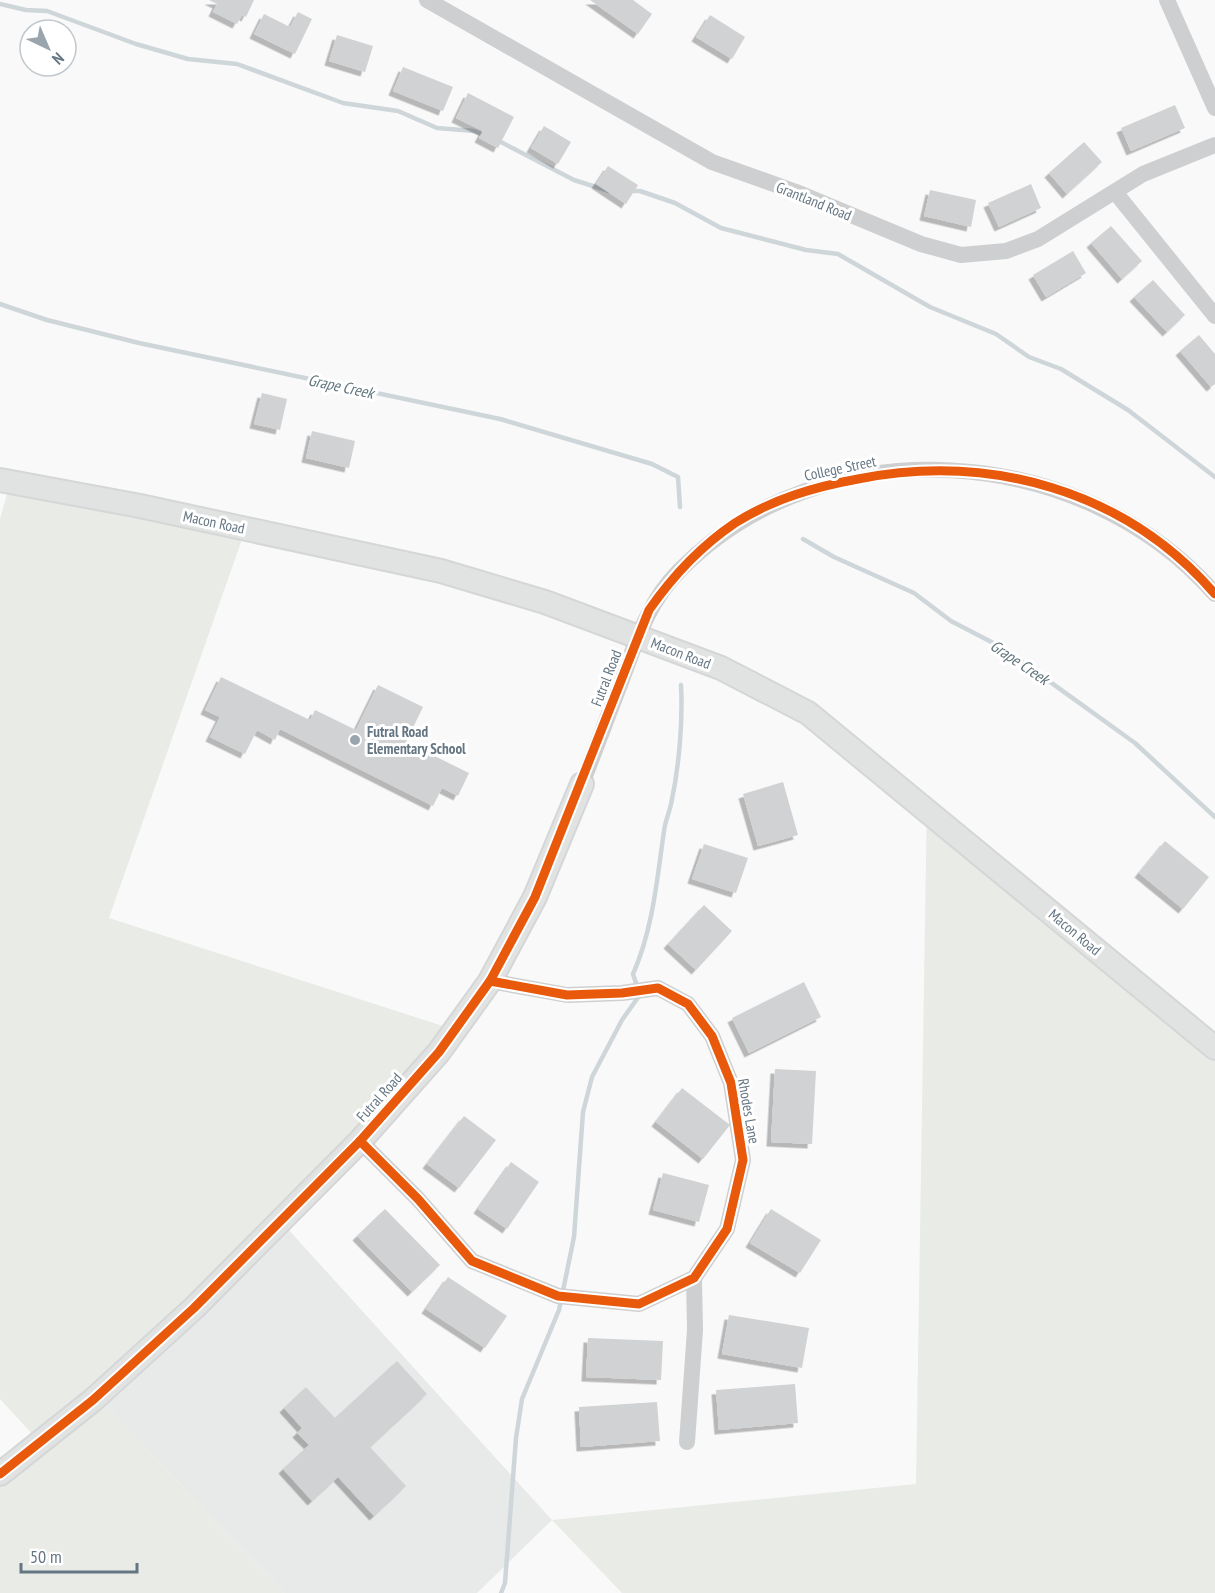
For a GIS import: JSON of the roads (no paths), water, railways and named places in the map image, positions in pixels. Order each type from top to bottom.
[{"type":"main road","name":"Macon Road","points":[[0,480],[140,506],[441,571],[545,602],[721,668],[808,713],[1215,1048]]},
{"type":"main road","name":"Futral Road","points":[[0,1474],[100,1394],[194,1308],[360,1141],[439,1052],[490,981],[536,897],[582,784]]},
{"type":"street","name":"Grantland Road","points":[[427,0],[712,162],[796,192],[921,244],[961,255],[1006,251],[1038,239],[1143,174],[1215,145]]},
{"type":"street","points":[[1167,0],[1215,108]]},
{"type":"street","points":[[1115,192],[1215,316]]},
{"type":"street","name":"College Street","points":[[638,636],[649,610],[678,572],[735,523],[810,488],[897,471],[953,469],[1006,475],[1041,483],[1103,508],[1153,537],[1184,560],[1215,594]]},
{"type":"street","name":"Futral Road","points":[[582,784],[638,636]]},
{"type":"street","name":"Rhodes Lane","points":[[490,981],[567,995],[622,993],[658,988],[688,1004],[712,1036],[731,1083],[743,1160],[727,1229],[694,1278]]},
{"type":"street","points":[[360,1141],[418,1198],[472,1261],[558,1296],[639,1304],[694,1278],[695,1330],[687,1442]]},
{"type":"waterway","points":[[0,4],[26,10],[47,11],[136,44],[188,59],[237,64],[343,103],[398,111],[437,128],[474,131],[486,136]]},
{"type":"waterway","points":[[497,140],[574,180],[609,191]]},
{"type":"waterway","points":[[630,191],[640,191],[675,203],[721,228],[806,250],[838,254],[930,307],[996,334],[1029,357],[1061,369],[1128,410],[1215,477]]},
{"type":"waterway","name":"Grape Creek","points":[[0,304],[47,320],[139,343],[500,419],[652,464],[678,477],[680,507]]},
{"type":"waterway","name":"Grape Creek","points":[[803,539],[834,557],[914,593],[951,621],[1003,648],[1135,743],[1215,817]]},
{"type":"waterway","points":[[637,986],[633,974],[650,922],[676,775],[681,729],[681,685]]},
{"type":"waterway","points":[[501,1593],[505,1583],[516,1438],[522,1399],[559,1310],[574,1237],[583,1112],[592,1077],[622,1020],[639,996]]},
{"type":"place","name":"Futral Road Elementary School","points":[[355,740]]}]
